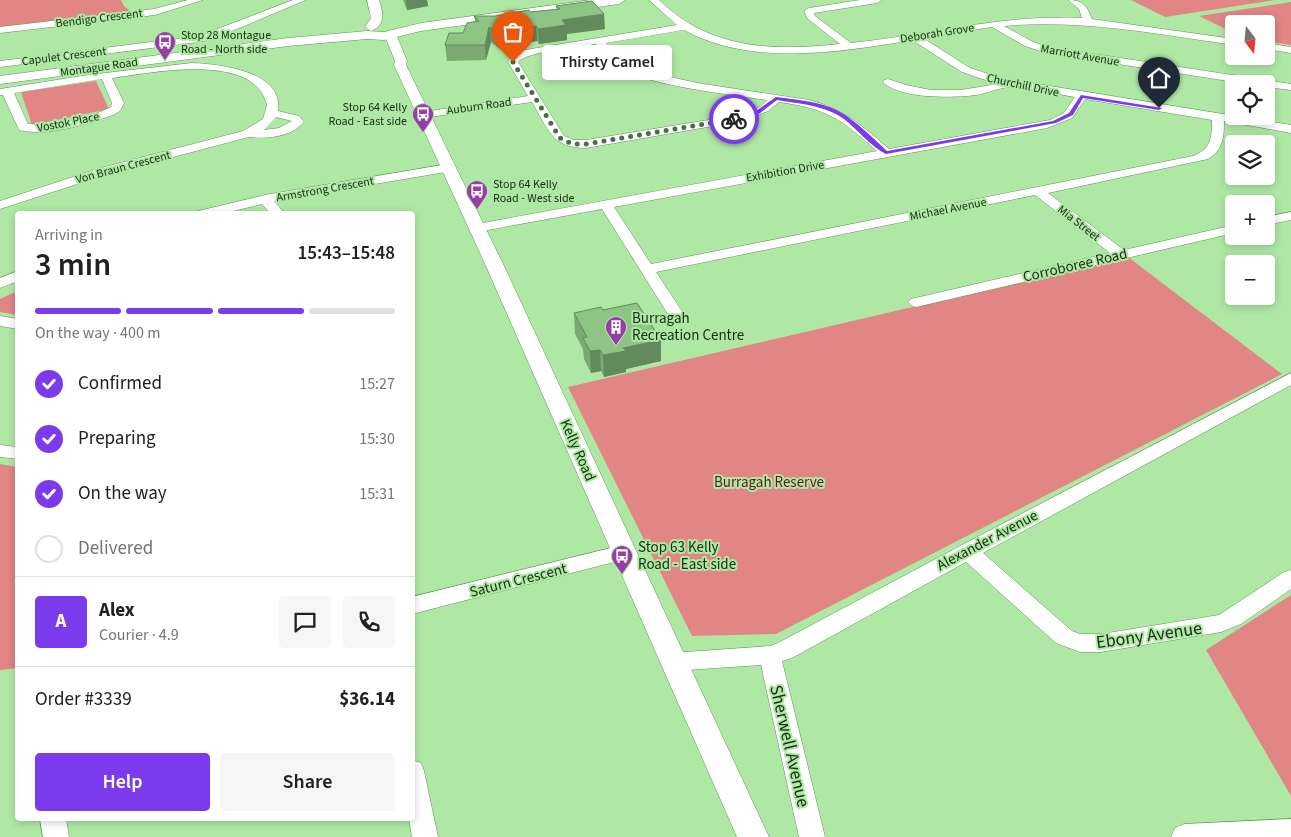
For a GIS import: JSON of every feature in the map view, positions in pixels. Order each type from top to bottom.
[{"type":"main road","points":[[391,30],[595,0]]},
{"type":"main road","points":[[391,30],[619,0]]},
{"type":"main road","name":"Montague Road","points":[[2,87],[288,42],[391,30]]},
{"type":"street","name":"Bendigo Crescent","points":[[0,30],[154,12],[198,0]]},
{"type":"street","name":"Capulet Crescent","points":[[0,64],[199,39],[301,0]]},
{"type":"street","name":"Deborah Grove","points":[[654,0],[686,27],[714,39],[746,47],[807,50],[849,46],[994,24],[1044,20],[1089,22],[1225,41]]},
{"type":"street","points":[[849,46],[811,17],[808,11],[877,0]]},
{"type":"street","points":[[1073,0],[1083,8],[1089,22]]},
{"type":"street","name":"Kelly Road","points":[[375,6],[391,30],[401,61],[400,65],[477,228],[672,662],[753,837]]},
{"type":"street","name":"Kelly Road","points":[[375,6],[376,21],[370,32],[383,42],[395,62],[400,65]]},
{"type":"street","name":"Marriott Avenue","points":[[994,24],[1033,46],[1046,50],[1291,87]]},
{"type":"street","points":[[686,27],[528,52],[516,57],[513,62],[560,138],[579,144],[742,118],[764,109],[776,98]]},
{"type":"street","name":"Churchill Drive","points":[[913,36],[966,70],[1009,84],[1291,129]]},
{"type":"street","points":[[598,41],[619,62],[634,71],[684,84],[818,106],[840,114],[886,152]]},
{"type":"street","points":[[1275,47],[1291,50]]},
{"type":"street","points":[[2,87],[174,68],[203,67],[241,73],[257,83],[273,101],[274,113]]},
{"type":"street","name":"Vostok Place","points":[[2,87],[23,128],[43,128],[101,116],[116,109],[118,103],[106,76]]},
{"type":"street","points":[[888,82],[908,90],[935,95],[949,95],[1009,84]]},
{"type":"street","name":"Exhibition Drive","points":[[477,228],[1054,122],[1071,114],[1081,96]]},
{"type":"street","name":"Auburn Road","points":[[423,115],[534,98]]},
{"type":"street","name":"Von Braun Crescent","points":[[0,205],[101,172],[247,134],[278,132],[298,122],[295,118],[274,113],[264,124],[247,134]]},
{"type":"street","name":"Michael Avenue","points":[[648,269],[1203,157],[1212,151],[1217,144],[1218,118]]},
{"type":"street","name":"Armstrong Crescent","points":[[216,211],[266,199],[448,168]]},
{"type":"street","name":"Mia Street","points":[[1038,191],[1120,254]]},
{"type":"street","points":[[266,199],[276,211]]},
{"type":"street","points":[[604,204],[679,319]]},
{"type":"street","points":[[1275,220],[1291,216]]},
{"type":"street","name":"Corroboree Road","points":[[916,302],[1225,231]]},
{"type":"street","points":[[0,284],[15,276]]},
{"type":"street","points":[[0,321],[15,324]]},
{"type":"street","name":"Alexander Avenue","points":[[672,662],[770,655],[784,651],[1291,378]]},
{"type":"street","points":[[0,451],[15,453]]},
{"type":"street","name":"Ebony Avenue","points":[[967,551],[1064,638],[1080,643],[1101,643],[1221,623],[1232,618],[1291,578]]},
{"type":"street","name":"Saturn Crescent","points":[[415,605],[623,553]]},
{"type":"street","name":"Sherwell Avenue","points":[[770,655],[812,837]]},
{"type":"street","points":[[415,786],[425,837]]},
{"type":"street","points":[[53,821],[56,837]]},
{"type":"street","points":[[1184,837],[1291,831]]},
{"type":"green space","points":[[0,0],[121,0],[124,6],[131,12],[0,27]]},
{"type":"green space","points":[[1131,0],[1275,0],[1165,17]]},
{"type":"green space","points":[[1291,2],[1291,45],[1275,42],[1275,15],[1225,15],[1225,29],[1199,16]]},
{"type":"green space","points":[[96,81],[109,109],[32,125],[21,92]]},
{"type":"green space","name":"Burragah Reserve","points":[[1128,257],[1282,374],[776,634],[692,636],[568,387]]},
{"type":"green space","points":[[15,292],[15,315],[0,312],[0,299]]},
{"type":"green space","points":[[0,464],[15,467],[15,668],[0,670]]},
{"type":"green space","points":[[1291,595],[1291,796],[1206,650]]},
{"type":"building","points":[[592,1],[604,14],[562,20],[566,25],[538,29],[536,26],[509,31],[501,36],[489,27],[485,45],[445,45],[449,33],[463,33],[467,23],[479,21],[474,16],[495,16],[529,10],[530,12],[560,9],[556,6]]},
{"type":"building","points":[[637,303],[661,340],[623,348],[626,351],[603,355],[600,350],[590,351],[583,338],[587,337],[574,313],[601,307],[603,310]]},
{"type":"way so far","points":[[513,62],[560,138],[572,144],[586,144],[734,119]]},
{"type":"place","name":"Stop 28 Montague Road - North side","points":[[165,61]]},
{"type":"place","name":"Thirsty Camel","points":[[513,62]]},
{"type":"place","name":"Stop 64 Kelly Road - East side","points":[[423,133]]},
{"type":"place","name":"Stop 64 Kelly Road - West side","points":[[477,210]]},
{"type":"place","name":"Burragah Recreation Centre","points":[[616,346]]},
{"type":"place","name":"Stop 63 Kelly Road - East side","points":[[622,575]]},
{"type":"route","points":[[734,119],[758,112],[770,105],[776,98],[809,104],[827,108],[845,117],[886,152],[1054,122],[1068,117],[1075,109],[1081,96],[1159,108]]}]
